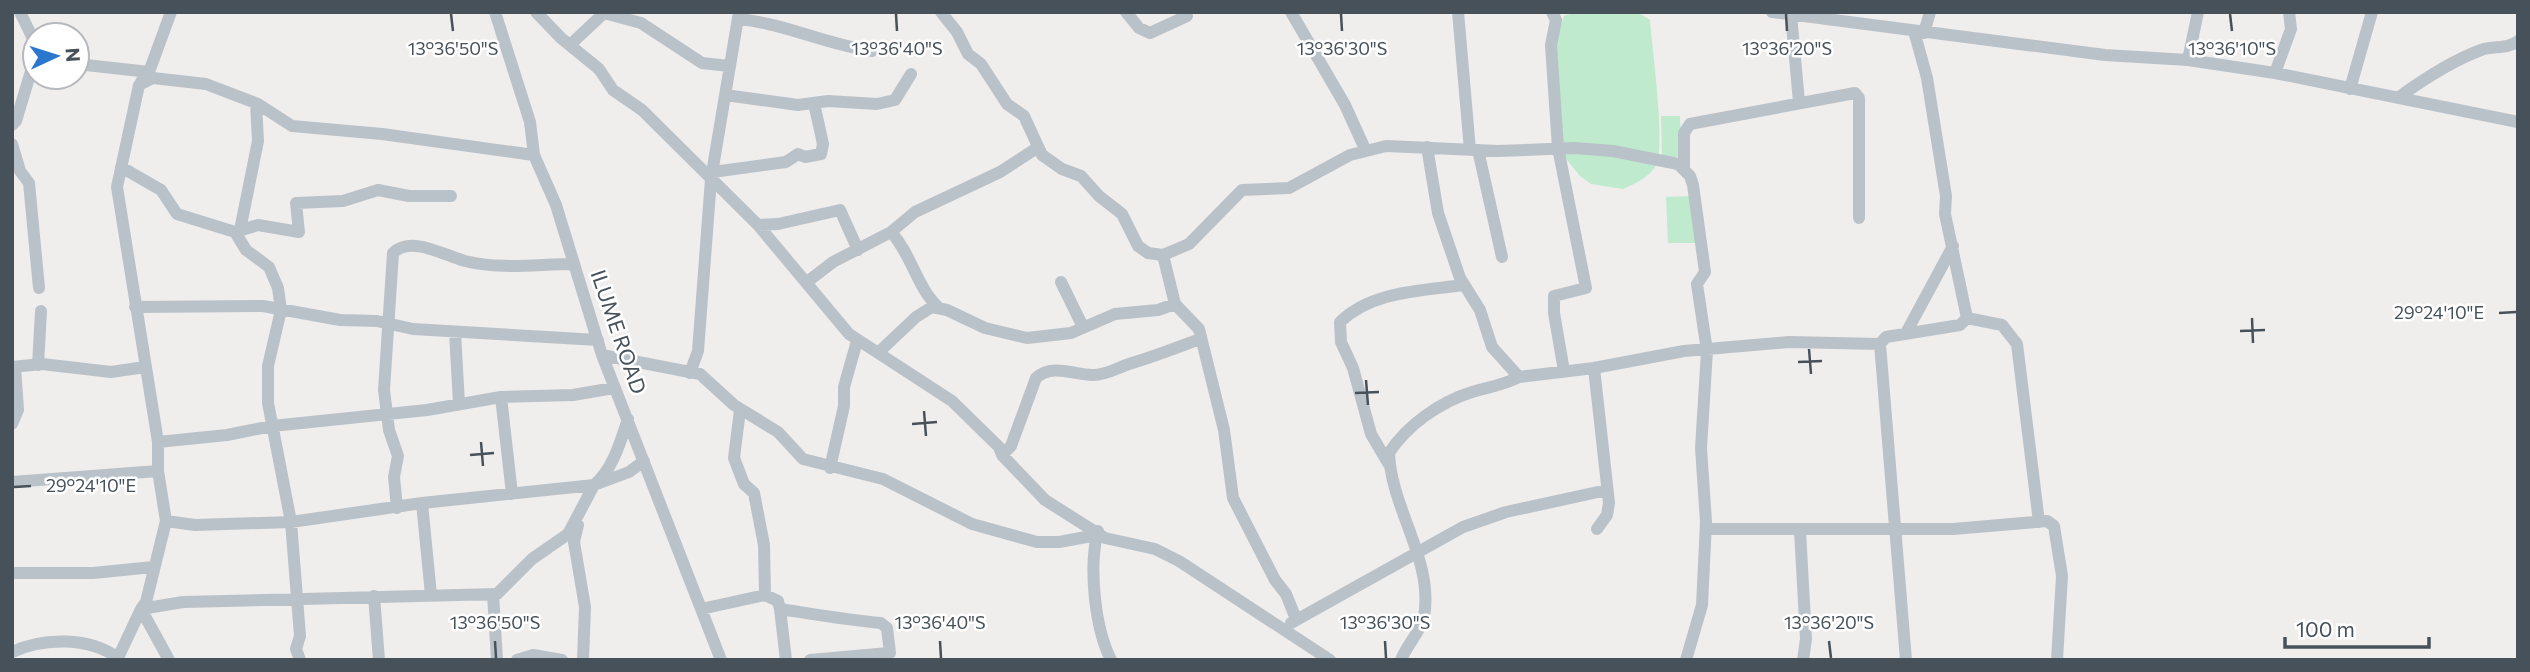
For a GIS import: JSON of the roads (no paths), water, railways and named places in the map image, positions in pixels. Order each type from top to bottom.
[{"type":"street","points":[[12,652],[38,645],[76,642],[103,647],[117,659],[146,601],[166,521],[158,471],[158,442],[135,307],[132,271],[117,199],[121,167],[139,85],[149,72],[171,12]]},
{"type":"street","name":"ILUME ROAD","points":[[495,12],[530,122],[534,155],[556,205],[602,355],[721,660]]},
{"type":"street","points":[[942,12],[957,32],[968,54],[981,64],[1007,104],[1024,116],[1037,148],[1062,169],[1080,176],[1099,197],[1122,214],[1138,246],[1148,253],[1163,255],[1189,244],[1242,190],[1277,190],[1298,185],[1365,149],[1386,146],[1613,151],[1673,162],[1684,170],[1693,185],[1702,244],[1701,257],[1705,272],[1697,284],[1707,351],[1700,447],[1706,529],[1702,605],[1686,660]]},
{"type":"street","points":[[1126,12],[1139,29],[1150,33],[1187,16]]},
{"type":"street","points":[[1291,12],[1345,105],[1365,149]]},
{"type":"street","points":[[1458,12],[1474,150],[1502,257]]},
{"type":"street","points":[[1552,12],[1556,20],[1551,45],[1558,148],[1586,288],[1555,296],[1554,313],[1564,372]]},
{"type":"street","points":[[1772,12],[1828,16],[1919,32],[2105,55],[2188,60],[2275,73],[2518,122]]},
{"type":"street","points":[[1930,12],[1919,32],[1946,196],[1945,214],[1967,318]]},
{"type":"street","points":[[2188,60],[2198,12]]},
{"type":"street","points":[[2275,73],[2291,29],[2289,12]]},
{"type":"street","points":[[2350,89],[2372,12]]},
{"type":"street","points":[[539,13],[561,38],[599,69],[613,90],[642,110],[712,176],[807,282],[838,323],[857,341],[879,352],[952,401],[999,447],[1002,455],[1045,500],[1105,538],[1155,550],[1179,561],[1330,660]]},
{"type":"street","points":[[571,44],[598,17],[604,13],[612,14],[640,23],[702,63],[729,66]]},
{"type":"street","points":[[1791,14],[1799,102]]},
{"type":"street","points":[[690,373],[698,351],[712,176],[739,15],[825,41],[872,51]]},
{"type":"street","points":[[2399,97],[2441,68],[2480,50],[2508,46],[2518,41]]},
{"type":"street","points":[[91,66],[149,72]]},
{"type":"street","points":[[725,95],[778,104],[890,103],[898,97],[911,74]]},
{"type":"street","points":[[139,85],[153,78],[206,83],[256,103],[292,125],[307,129],[382,134],[534,155]]},
{"type":"street","points":[[12,125],[16,121],[25,91]]},
{"type":"street","points":[[1684,170],[1684,133],[1690,124],[1799,102],[1858,94],[1859,218]]},
{"type":"street","points":[[256,103],[258,141],[237,231],[246,250],[269,267],[278,288],[281,310],[268,366],[268,403],[291,522],[300,636],[296,649],[300,660]]},
{"type":"street","points":[[712,176],[786,162],[798,154],[805,157],[821,154],[823,145],[814,103]]},
{"type":"street","points":[[12,144],[20,171],[29,183],[39,288]]},
{"type":"street","points":[[1427,147],[1438,213],[1463,285],[1480,310],[1492,347],[1519,377]]},
{"type":"street","points":[[807,282],[833,262],[891,232],[915,212],[1000,172],[1037,148]]},
{"type":"street","points":[[121,167],[161,190],[177,214],[237,231],[258,225],[299,232],[296,203],[343,201],[378,190],[409,196],[451,196]]},
{"type":"street","points":[[758,225],[778,224],[840,211],[858,250]]},
{"type":"street","points":[[891,232],[906,250],[929,298],[938,307],[964,320],[1019,338],[1059,335],[1115,314],[1158,310],[1175,304]]},
{"type":"street","points":[[397,508],[394,477],[398,456],[387,414],[384,369],[390,323],[393,253],[400,247],[419,246],[496,267],[574,264]]},
{"type":"street","points":[[1906,333],[1952,246]]},
{"type":"street","points":[[1163,255],[1175,304],[1199,329],[1224,430],[1233,498],[1275,580],[1286,594],[1296,619]]},
{"type":"street","points":[[1061,282],[1083,327]]},
{"type":"street","points":[[1390,467],[1371,434],[1353,368],[1341,342],[1340,323],[1355,308],[1382,297],[1463,285]]},
{"type":"street","points":[[135,307],[227,305],[281,310],[340,320],[390,323],[413,329],[598,340]]},
{"type":"street","points":[[879,352],[925,310],[938,307]]},
{"type":"street","points":[[38,365],[41,311]]},
{"type":"street","points":[[1906,660],[1880,344],[1886,337],[1960,325],[1967,318]]},
{"type":"street","points":[[1967,318],[2001,325],[2017,344],[2039,522]]},
{"type":"street","points":[[455,332],[459,404]]},
{"type":"street","points":[[1002,455],[1012,446],[1036,378],[1043,372],[1052,369],[1091,375],[1105,373],[1150,360],[1200,339]]},
{"type":"street","points":[[830,468],[842,417],[846,375],[857,341]]},
{"type":"street","points":[[1401,660],[1423,619],[1425,581],[1390,467],[1389,453],[1411,425],[1470,392],[1503,385],[1519,377],[1594,368],[1685,351],[1789,342],[1880,344]]},
{"type":"street","points":[[602,355],[699,374],[740,410],[778,432],[803,459],[830,468],[883,479],[957,518],[1037,542],[1051,543],[1097,533]]},
{"type":"street","points":[[12,424],[18,410],[14,367],[38,365],[111,372],[145,367]]},
{"type":"street","points":[[1594,368],[1608,510],[1597,529]]},
{"type":"street","points":[[158,442],[501,397],[593,393],[614,388]]},
{"type":"street","points":[[501,397],[512,494]]},
{"type":"street","points":[[740,410],[734,458],[738,473],[754,493],[764,545],[765,595]]},
{"type":"street","points":[[141,609],[189,601],[494,594],[507,587],[532,559],[568,534],[594,485],[603,477],[613,460],[628,419]]},
{"type":"street","points":[[166,521],[195,525],[291,522],[422,503],[594,485],[629,472],[644,461]]},
{"type":"street","points":[[12,482],[158,471]]},
{"type":"street","points":[[1284,628],[1463,527],[1506,512],[1606,489]]},
{"type":"street","points":[[422,503],[431,595]]},
{"type":"street","points":[[581,508],[574,542],[585,607],[583,660]]},
{"type":"street","points":[[1706,529],[1800,531],[1895,527],[1953,528],[2039,522],[2054,526],[2061,562],[2057,660]]},
{"type":"street","points":[[1800,531],[1806,639],[1803,660]]},
{"type":"street","points":[[1097,533],[1093,554],[1098,617],[1111,660]]},
{"type":"street","points":[[12,573],[93,573],[153,567]]},
{"type":"street","points":[[494,594],[496,656],[516,660],[533,655],[562,660]]},
{"type":"street","points":[[701,609],[765,595],[778,601],[786,660]]},
{"type":"street","points":[[374,596],[379,660]]},
{"type":"street","points":[[141,609],[169,660]]},
{"type":"street","points":[[780,610],[797,615],[830,614],[881,623],[887,628],[889,656],[810,660]]}]
